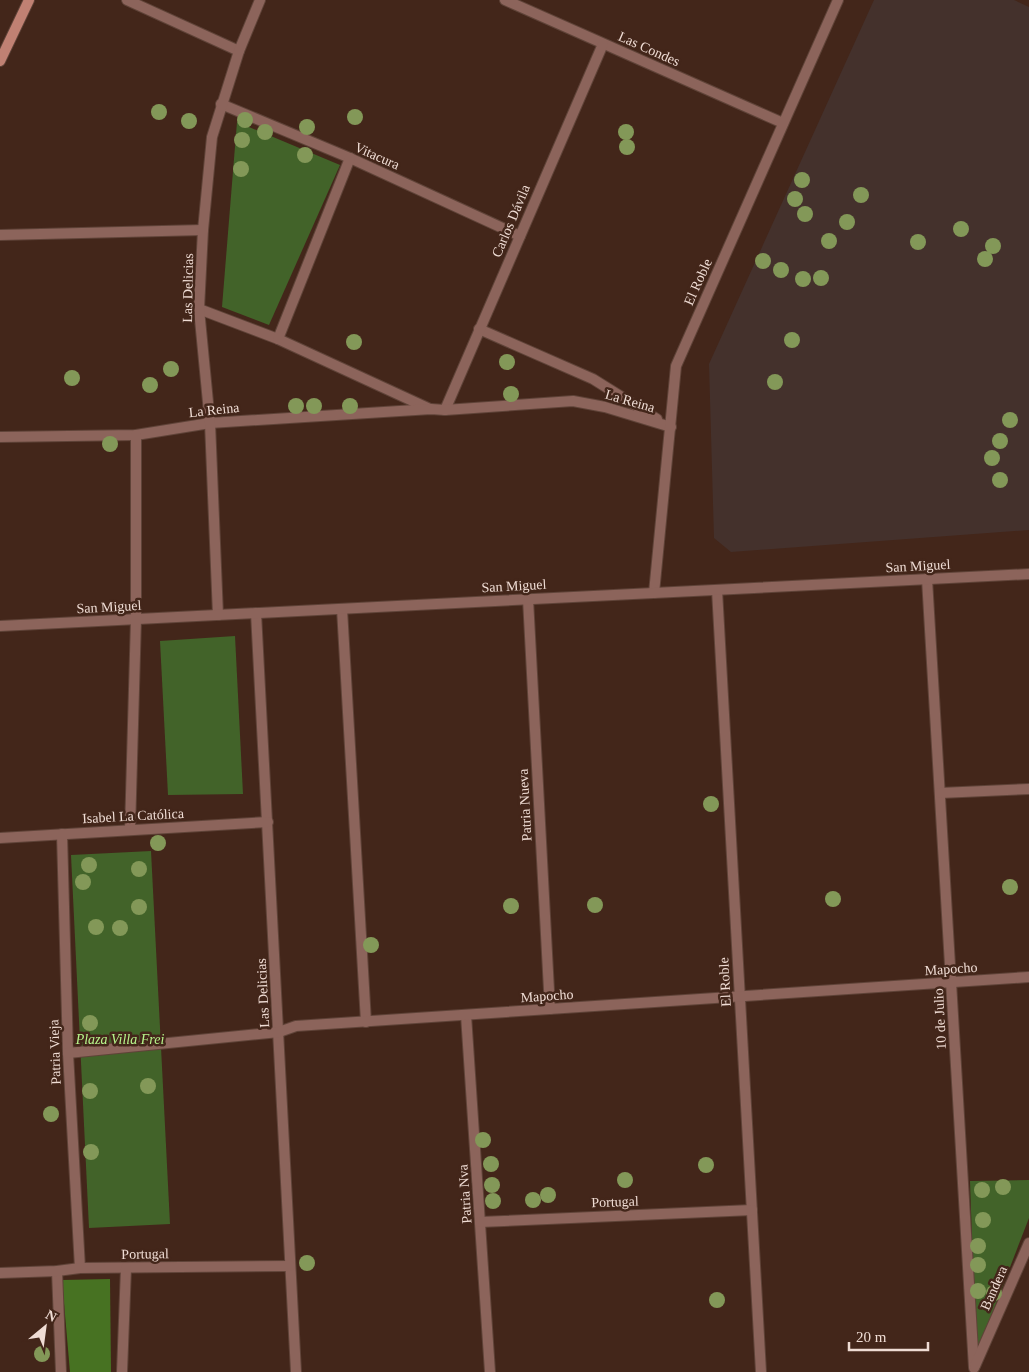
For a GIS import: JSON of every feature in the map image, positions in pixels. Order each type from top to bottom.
[{"type":"main road","points":[[0,61],[29,0]]},
{"type":"street","points":[[127,0],[239,51]]},
{"type":"street","name":"Las Delicias","points":[[218,615],[210,423],[199,310],[203,230],[212,137],[239,51],[260,0]]},
{"type":"street","name":"Las Condes","points":[[504,0],[783,123]]},
{"type":"street","name":"El Roble","points":[[654,593],[676,366],[838,0]]},
{"type":"street","name":"Carlos Dávila","points":[[445,410],[603,44]]},
{"type":"street","name":"Vitacura","points":[[221,104],[350,158],[520,236]]},
{"type":"street","points":[[278,339],[350,158]]},
{"type":"street","points":[[0,235],[203,230]]},
{"type":"street","name":"La Reina","points":[[199,310],[278,339],[430,409]]},
{"type":"street","points":[[480,329],[593,379],[671,427]]},
{"type":"street","name":"La Reina","points":[[0,437],[136,435],[210,423],[573,401],[605,407],[671,427]]},
{"type":"street","points":[[130,830],[136,619],[136,435]]},
{"type":"street","name":"San Miguel","points":[[0,626],[1029,574]]},
{"type":"street","name":"10 de Julio","points":[[927,579],[973,1370]]},
{"type":"street","name":"El Roble","points":[[716,590],[761,1372]]},
{"type":"street","name":"Patria Nueva","points":[[528,599],[550,1009]]},
{"type":"street","points":[[342,608],[366,1022]]},
{"type":"street","name":"Las Delicias","points":[[256,613],[296,1372]]},
{"type":"street","points":[[940,793],[1029,788]]},
{"type":"street","name":"Isabel La Católica","points":[[0,838],[268,822]]},
{"type":"street","name":"Patria Vieja","points":[[62,834],[68,1053],[80,1268]]},
{"type":"street","name":"Mapocho","points":[[68,1053],[279,1032],[296,1026],[1029,977]]},
{"type":"street","name":"Patria Nva","points":[[466,1015],[490,1372]]},
{"type":"street","name":"Portugal","points":[[480,1222],[752,1210]]},
{"type":"street","name":"Bandera","points":[[973,1370],[1029,1243]]},
{"type":"street","name":"Portugal","points":[[0,1272],[57,1271],[80,1268],[290,1266]]},
{"type":"street","points":[[122,1372],[126,1268]]},
{"type":"street","points":[[57,1271],[61,1372]]},
{"type":"shaded area","points":[[874,0],[1014,0],[1029,7],[1029,530],[731,552],[714,538],[709,364]]},
{"type":"green space","points":[[237,122],[340,165],[269,325],[222,307]]},
{"type":"green space","points":[[235,636],[243,794],[168,795],[160,641]]},
{"type":"green space","name":"Plaza Villa Frei","points":[[151,851],[170,1224],[89,1228],[71,855]]},
{"type":"green space","points":[[1029,1180],[1029,1218],[976,1355],[970,1181]]},
{"type":"green space","points":[[110,1279],[111,1372],[70,1372],[62,1280]]}]
